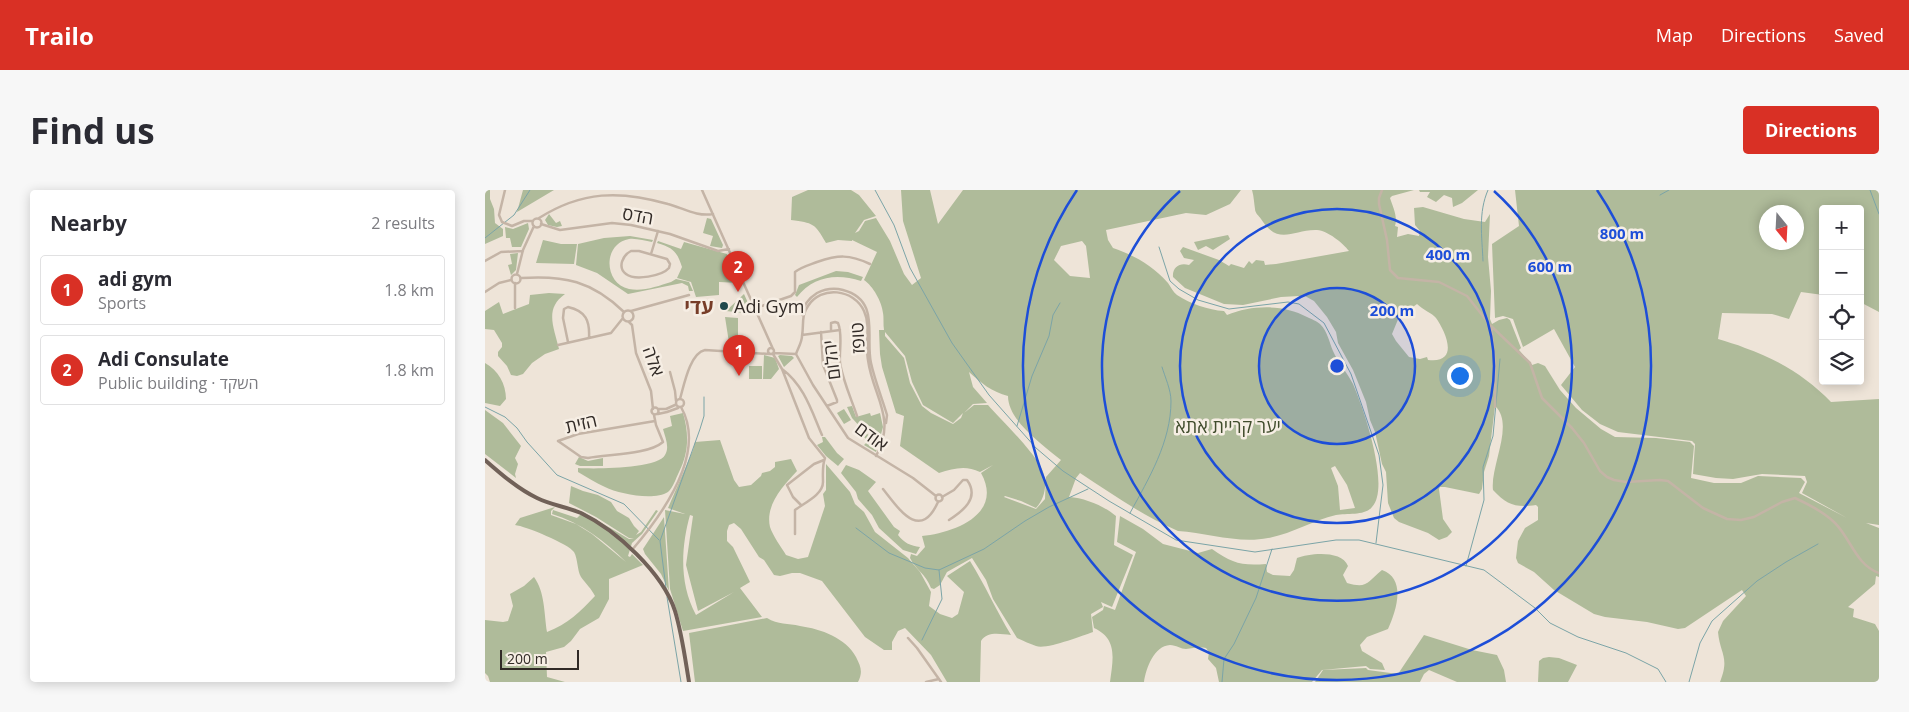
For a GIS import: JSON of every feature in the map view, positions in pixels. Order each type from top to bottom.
[{"type":"main road","points":[[485,460],[520,488],[543,501],[587,516],[632,550],[660,582],[674,609],[682,640],[689,682]]},
{"type":"street","points":[[505,190],[499,215],[502,222],[512,226],[524,221],[533,221],[569,202],[585,197],[606,194],[649,198],[701,214],[713,214]]},
{"type":"street","points":[[702,190],[756,308],[805,430],[813,444],[825,458],[823,485],[817,494],[795,510],[795,534]]},
{"type":"street","points":[[1382,190],[1379,204],[1387,240],[1390,270],[1398,278],[1439,282],[1461,291],[1474,302],[1490,325],[1530,363],[1542,398],[1572,428],[1600,471],[1618,481],[1668,481],[1703,508],[1727,519],[1741,520],[1754,517],[1795,498],[1821,512],[1835,523],[1845,534],[1857,556],[1879,573]]},
{"type":"street","points":[[534,226],[538,227],[541,224],[539,218]]},
{"type":"street","points":[[485,292],[499,282],[511,280],[517,274],[523,251],[534,226],[533,221]]},
{"type":"street","name":"הדס","points":[[541,224],[560,230],[603,224],[621,224],[658,231],[718,250],[729,249]]},
{"type":"street","points":[[651,254],[658,231]]},
{"type":"street","points":[[635,250],[651,254],[667,259],[670,266],[667,271],[661,274],[638,277],[630,276],[624,272],[621,266],[622,261],[628,252],[635,250]]},
{"type":"street","points":[[485,261],[506,251],[523,251]]},
{"type":"street","points":[[756,308],[791,296],[795,292],[795,272],[802,267],[841,256],[856,258],[870,264]]},
{"type":"street","points":[[517,274],[521,278],[561,278],[585,284],[600,291],[624,312],[689,295]]},
{"type":"street","points":[[515,284],[519,283],[521,278]]},
{"type":"street","points":[[511,280],[515,284],[515,308]]},
{"type":"street","name":"טופז","points":[[796,354],[803,335],[803,321],[809,304],[818,296],[838,292],[846,294],[860,304],[867,320],[868,362],[883,411],[885,425],[881,445],[876,456]]},
{"type":"street","points":[[568,342],[563,315],[564,309],[568,307],[578,310],[586,317],[590,326],[589,338]]},
{"type":"street","points":[[623,318],[625,322],[629,322],[634,317],[631,311]]},
{"type":"street","points":[[558,345],[611,333],[623,318],[624,312]]},
{"type":"street","name":"אלה","points":[[629,322],[632,325],[638,360],[651,391],[653,408],[651,412],[654,415]]},
{"type":"street","name":"יהלום","points":[[840,330],[831,331],[830,325],[835,322],[838,323],[840,330],[839,353],[842,370],[857,416]]},
{"type":"street","points":[[1490,325],[1495,363],[1495,407]]},
{"type":"street","points":[[803,335],[831,331]]},
{"type":"street","points":[[821,332],[823,365],[837,400],[837,402],[827,406]]},
{"type":"street","points":[[653,408],[666,409],[673,407],[680,399],[693,359],[705,350],[763,353],[772,351],[796,354]]},
{"type":"street","name":"אודם","points":[[796,354],[848,438],[913,478],[936,496]]},
{"type":"street","points":[[782,370],[793,378],[800,388],[822,435]]},
{"type":"street","points":[[632,550],[663,510],[686,458],[689,444],[685,414],[676,402],[670,372]]},
{"type":"street","points":[[654,415],[680,407],[684,403],[680,399]]},
{"type":"street","points":[[658,409],[658,414]]},
{"type":"street","name":"הזית","points":[[654,415],[663,440],[662,444],[639,451],[584,458],[558,441],[578,434],[655,420]]},
{"type":"street","points":[[801,505],[793,497],[787,485],[814,464],[824,460]]},
{"type":"street","points":[[883,489],[903,513],[913,520],[920,521],[934,511],[942,497],[954,490],[963,480],[967,480],[972,489],[971,497],[967,505],[949,520]]},
{"type":"street","points":[[939,502],[935,500],[936,496],[939,494],[942,497]]},
{"type":"street","points":[[908,638],[940,680],[926,682]]},
{"type":"green space","points":[[485,190],[490,190],[495,223],[503,229],[503,236],[485,244]]},
{"type":"green space","points":[[523,190],[554,190],[517,212]]},
{"type":"green space","name":"יער קריית אתא","points":[[808,190],[851,190],[859,195],[876,216],[864,220],[855,233],[859,231],[865,221],[876,218],[890,241],[904,274],[912,285],[921,278],[903,221],[901,190],[930,190],[938,224],[963,190],[1241,190],[1230,204],[1206,215],[1186,213],[1106,230],[1108,240],[1113,248],[1150,266],[1168,283],[1177,295],[1194,304],[1224,311],[1227,315],[1247,309],[1278,308],[1298,313],[1316,321],[1323,327],[1335,355],[1353,384],[1368,428],[1377,465],[1378,483],[1377,497],[1372,507],[1365,512],[1327,517],[1277,536],[1257,540],[1235,539],[1178,531],[1140,512],[1080,473],[1076,478],[1069,497],[1094,503],[1116,516],[1114,545],[1133,555],[1112,607],[1101,602],[1103,607],[1091,614],[1093,632],[1064,642],[1041,647],[1017,638],[993,599],[986,580],[972,558],[947,572],[940,585],[934,589],[931,588],[910,558],[911,554],[917,556],[925,547],[922,536],[948,531],[961,526],[981,510],[986,500],[986,487],[981,473],[993,465],[980,472],[970,468],[960,468],[939,473],[900,446],[904,416],[896,413],[882,367],[879,330],[884,330],[882,309],[874,290],[864,280],[877,252],[852,240],[838,240],[826,243],[813,225],[791,220],[792,197]],"holes":[[[1082,241],[1086,246],[1090,278],[1070,276],[1054,260],[1061,246]],[[885,332],[905,356],[912,382],[923,405],[953,423],[963,413],[961,418],[953,424],[931,413],[922,406],[910,383],[904,358],[885,336]],[[969,372],[987,387],[1008,396],[1010,405],[1020,423],[1036,440],[1061,460],[1046,477],[1045,499],[1036,509],[1004,497],[1021,501],[1036,508],[1041,501],[1045,488],[1045,479],[1041,468],[1020,439],[988,405],[974,405],[964,413],[973,404],[987,403],[973,387]],[[1335,466],[1347,485],[1355,508],[1340,510],[1338,486],[1331,468]]]},
{"type":"green space","points":[[1252,190],[1414,190],[1390,198],[1396,216],[1395,226],[1398,227],[1397,237],[1408,234],[1419,236],[1420,231],[1415,225],[1414,208],[1423,207],[1464,219],[1485,222],[1490,214],[1488,257],[1491,291],[1490,319],[1492,324],[1507,318],[1510,320],[1521,348],[1519,350],[1532,365],[1538,363],[1545,366],[1560,390],[1576,408],[1601,429],[1615,437],[1656,438],[1690,442],[1694,446],[1691,478],[1714,483],[1741,483],[1758,476],[1801,478],[1805,482],[1799,493],[1847,518],[1802,493],[1807,482],[1805,476],[1762,474],[1733,479],[1693,474],[1695,444],[1692,441],[1618,432],[1600,424],[1582,410],[1561,385],[1575,367],[1554,329],[1523,347],[1513,319],[1503,316],[1495,318],[1492,244],[1519,226],[1515,190],[1879,190],[1879,312],[1864,304],[1864,205],[1819,205],[1819,294],[1801,292],[1789,319],[1772,314],[1722,313],[1718,339],[1757,352],[1780,363],[1802,377],[1831,402],[1879,399],[1879,525],[1866,523],[1879,528],[1879,577],[1876,576],[1875,584],[1848,607],[1854,609],[1853,617],[1875,624],[1879,631],[1879,682],[1720,682],[1724,661],[1718,632],[1723,621],[1746,596],[1742,590],[1685,628],[1678,629],[1594,614],[1554,590],[1534,572],[1518,563],[1516,558],[1518,541],[1525,528],[1538,520],[1538,507],[1536,505],[1517,506],[1507,502],[1493,490],[1503,423],[1501,414],[1495,406],[1489,456],[1484,472],[1482,489],[1479,494],[1445,487],[1440,487],[1439,489],[1443,519],[1452,532],[1447,537],[1439,540],[1428,533],[1399,522],[1394,518],[1388,503],[1386,472],[1382,464],[1366,402],[1353,370],[1338,343],[1336,332],[1314,301],[1305,296],[1299,296],[1281,297],[1243,305],[1224,304],[1185,288],[1173,277],[1177,266],[1189,265],[1194,260],[1184,258],[1180,251],[1183,247],[1219,260],[1229,266],[1231,264],[1244,268],[1249,261],[1252,264],[1256,260],[1264,261],[1265,265],[1276,264],[1349,251],[1335,238],[1317,230],[1280,235],[1268,227],[1256,212]],"holes":[[[1417,304],[1436,318],[1446,338],[1447,352],[1444,357],[1438,360],[1428,360],[1427,357],[1420,359],[1409,357],[1392,334],[1399,317]]]},
{"type":"green space","points":[[1419,190],[1478,190],[1462,203],[1453,207],[1452,198],[1444,195],[1436,202],[1427,197],[1430,192],[1420,192]]},
{"type":"green space","points":[[549,214],[556,223],[560,221],[562,226],[548,225],[545,220]]},
{"type":"green space","points":[[707,218],[711,219],[723,245],[722,248],[710,246],[713,236],[703,233]]},
{"type":"green space","points":[[528,223],[529,229],[521,247],[512,247],[510,238],[506,238],[505,227],[513,229]]},
{"type":"green space","points":[[1228,235],[1230,239],[1213,250],[1206,246],[1198,250],[1194,242]]},
{"type":"green space","points":[[630,236],[653,240],[652,242],[629,239],[620,242],[614,248],[609,264],[615,280],[621,286],[634,290],[645,289],[676,279],[689,282],[693,291],[689,291],[688,286],[682,283],[628,294],[597,273],[576,265],[578,244],[604,238]]},
{"type":"green space","points":[[543,240],[561,244],[577,244],[574,264],[536,263]]},
{"type":"green space","points":[[658,241],[681,249],[684,242],[727,254],[740,283],[719,282],[719,295],[696,297],[691,282],[677,278],[682,267],[676,254],[671,249],[657,243]]},
{"type":"green space","points":[[518,253],[516,270],[511,275],[508,265],[512,264],[510,254]]},
{"type":"green space","points":[[836,271],[848,272],[863,277],[861,281],[843,277],[826,278],[810,285],[797,297],[795,295],[799,285]]},
{"type":"green space","points":[[565,294],[555,306],[552,319],[559,349],[545,354],[532,363],[523,374],[511,375],[507,366],[498,356],[502,343],[494,330],[485,329],[485,311],[499,302],[503,314],[529,304],[530,295]]},
{"type":"green space","points":[[744,294],[753,314],[726,311]]},
{"type":"green space","points":[[725,317],[738,318],[738,350],[730,349]]},
{"type":"green space","points":[[764,355],[775,358],[779,369],[771,379],[763,379]]},
{"type":"green space","points":[[778,356],[792,356],[794,358],[784,367]]},
{"type":"green space","points":[[485,363],[494,369],[503,383],[506,399],[500,406],[485,403]]},
{"type":"green space","points":[[749,366],[762,366],[762,379],[749,379]]},
{"type":"green space","points":[[852,406],[856,417],[870,413],[871,416],[880,413],[883,427],[876,452],[864,445],[868,441],[864,437],[867,434],[871,436],[875,429],[867,425],[862,429],[852,418],[847,407]]},
{"type":"green space","points":[[844,409],[851,420],[844,424],[837,413]]},
{"type":"green space","points":[[485,410],[503,423],[521,446],[515,458],[518,464],[515,474],[516,478],[485,454]]},
{"type":"green space","points":[[683,413],[687,436],[685,457],[668,492],[654,496],[627,494],[605,487],[578,472],[578,468],[639,466],[660,460],[665,455],[667,449],[663,429],[672,426],[670,416]]},
{"type":"green space","points":[[822,437],[825,437],[844,459],[838,466],[817,445],[823,442]]},
{"type":"green space","points":[[720,440],[734,480],[739,487],[751,485],[762,473],[770,471],[775,467],[775,462],[791,459],[797,471],[776,496],[769,519],[771,530],[786,555],[798,559],[808,557],[825,506],[823,494],[826,490],[826,464],[850,492],[855,504],[864,512],[875,532],[908,558],[920,572],[931,592],[929,606],[940,614],[952,618],[958,614],[964,592],[947,576],[970,561],[1011,635],[990,634],[981,641],[980,682],[947,682],[931,655],[905,628],[898,631],[892,642],[892,650],[884,650],[865,637],[822,581],[800,573],[774,575],[764,560],[759,557],[741,529],[734,523],[729,525],[727,541],[733,547],[750,582],[740,588],[762,617],[683,631],[670,589],[665,510],[685,514],[668,508],[695,442]],"holes":[[[690,515],[693,516],[686,565],[698,611],[734,592],[696,615],[690,603],[683,565],[687,527]]]},
{"type":"green space","points":[[579,457],[588,461],[603,458],[603,466],[580,466],[575,464]]},
{"type":"green space","points":[[846,465],[859,470],[876,482],[868,491],[894,527],[900,531],[898,535],[900,538],[908,544],[920,547],[916,554],[903,550],[879,528],[872,515],[858,499],[856,492],[841,473]]},
{"type":"green space","points":[[571,486],[598,495],[611,502],[617,511],[629,518],[639,531],[636,535],[641,532],[656,510],[658,511],[642,534],[632,543],[628,556],[630,557],[632,554],[643,565],[609,579],[609,599],[599,618],[580,629],[564,647],[546,652],[547,677],[565,682],[490,682],[485,673],[485,620],[508,621],[513,606],[510,594],[524,586],[534,577],[538,583],[544,603],[547,632],[573,617],[595,596],[581,577],[574,552],[546,536],[515,525],[520,518],[555,507],[551,511],[551,515],[576,524],[552,514],[553,510],[577,518],[583,512],[629,539],[634,538],[629,538],[596,517],[569,503]],"holes":[[[576,524],[592,533],[626,562],[592,534]]]},
{"type":"green space","points":[[1120,516],[1143,529],[1163,544],[1198,553],[1212,549],[1225,558],[1243,564],[1266,564],[1267,572],[1273,575],[1290,576],[1294,570],[1297,558],[1317,554],[1333,555],[1345,561],[1348,566],[1343,575],[1347,583],[1354,585],[1367,583],[1382,570],[1390,574],[1395,580],[1397,596],[1394,613],[1388,629],[1367,637],[1360,645],[1362,651],[1382,663],[1385,670],[1370,669],[1366,666],[1322,670],[1312,682],[1219,682],[1216,668],[1208,659],[1209,652],[1206,648],[1186,649],[1170,645],[1164,646],[1155,653],[1149,664],[1144,682],[1110,682],[1112,650],[1107,638],[1094,628],[1092,617],[1103,610],[1104,606],[1115,610],[1136,552],[1117,542]]},
{"type":"green space","points":[[664,517],[669,591],[661,574],[643,549]]},
{"type":"green space","points":[[767,618],[779,623],[816,629],[832,635],[852,650],[856,657],[861,670],[858,682],[695,682],[689,633]]},
{"type":"green space","points":[[1424,635],[1472,650],[1497,655],[1504,670],[1506,682],[1457,682],[1429,670],[1424,674],[1420,682],[1315,682],[1323,670],[1366,668],[1368,670],[1398,674]]},
{"type":"green space","points":[[1549,657],[1559,658],[1577,665],[1568,682],[1538,682],[1539,661]]},
{"type":"waterway","points":[[485,238],[514,215],[530,190]]},
{"type":"waterway","points":[[875,190],[894,225],[910,268],[952,343],[989,395],[1036,448],[1063,471],[1109,501],[1176,540],[1255,552],[1336,540],[1359,540],[1484,570],[1535,608],[1550,623],[1578,637],[1626,653],[1658,669],[1666,682]]},
{"type":"waterway","points":[[1483,261],[1482,216],[1488,190]]},
{"type":"waterway","points":[[1660,195],[1669,190]]},
{"type":"waterway","points":[[1870,190],[1879,214]]},
{"type":"waterway","points":[[1159,247],[1170,281],[1179,289],[1198,300],[1229,309],[1288,302],[1299,304],[1324,323],[1351,374],[1379,455],[1383,485],[1376,543]]},
{"type":"waterway","points":[[1017,426],[1032,376],[1049,336],[1053,315],[1060,303]]},
{"type":"waterway","points":[[1466,566],[1484,500],[1483,467],[1493,436],[1500,359]]},
{"type":"waterway","points":[[1130,513],[1158,459],[1167,431],[1171,397],[1162,367]]},
{"type":"waterway","points":[[666,588],[660,541],[704,416],[704,397]]},
{"type":"waterway","points":[[485,407],[505,417],[517,428],[557,475],[624,504],[659,540]]},
{"type":"waterway","points":[[856,528],[889,553],[925,568],[939,570],[984,549],[1049,507],[1088,489]]},
{"type":"waterway","points":[[1689,682],[1700,643],[1712,621],[1757,581],[1818,544]]},
{"type":"waterway","points":[[1222,682],[1224,659],[1234,644],[1256,598],[1272,549]]},
{"type":"waterway","points":[[922,640],[942,599],[939,570]]},
{"type":"waterway","points":[[667,597],[681,682]]},
{"type":"place","name":"Adi Consulate","points":[[738,292]]},
{"type":"place","name":"Adi Gym","points":[[724,306]]},
{"type":"place","name":"adi gym","points":[[739,376]]},
{"type":"district","name":"עדי","points":[[699,306]]}]
